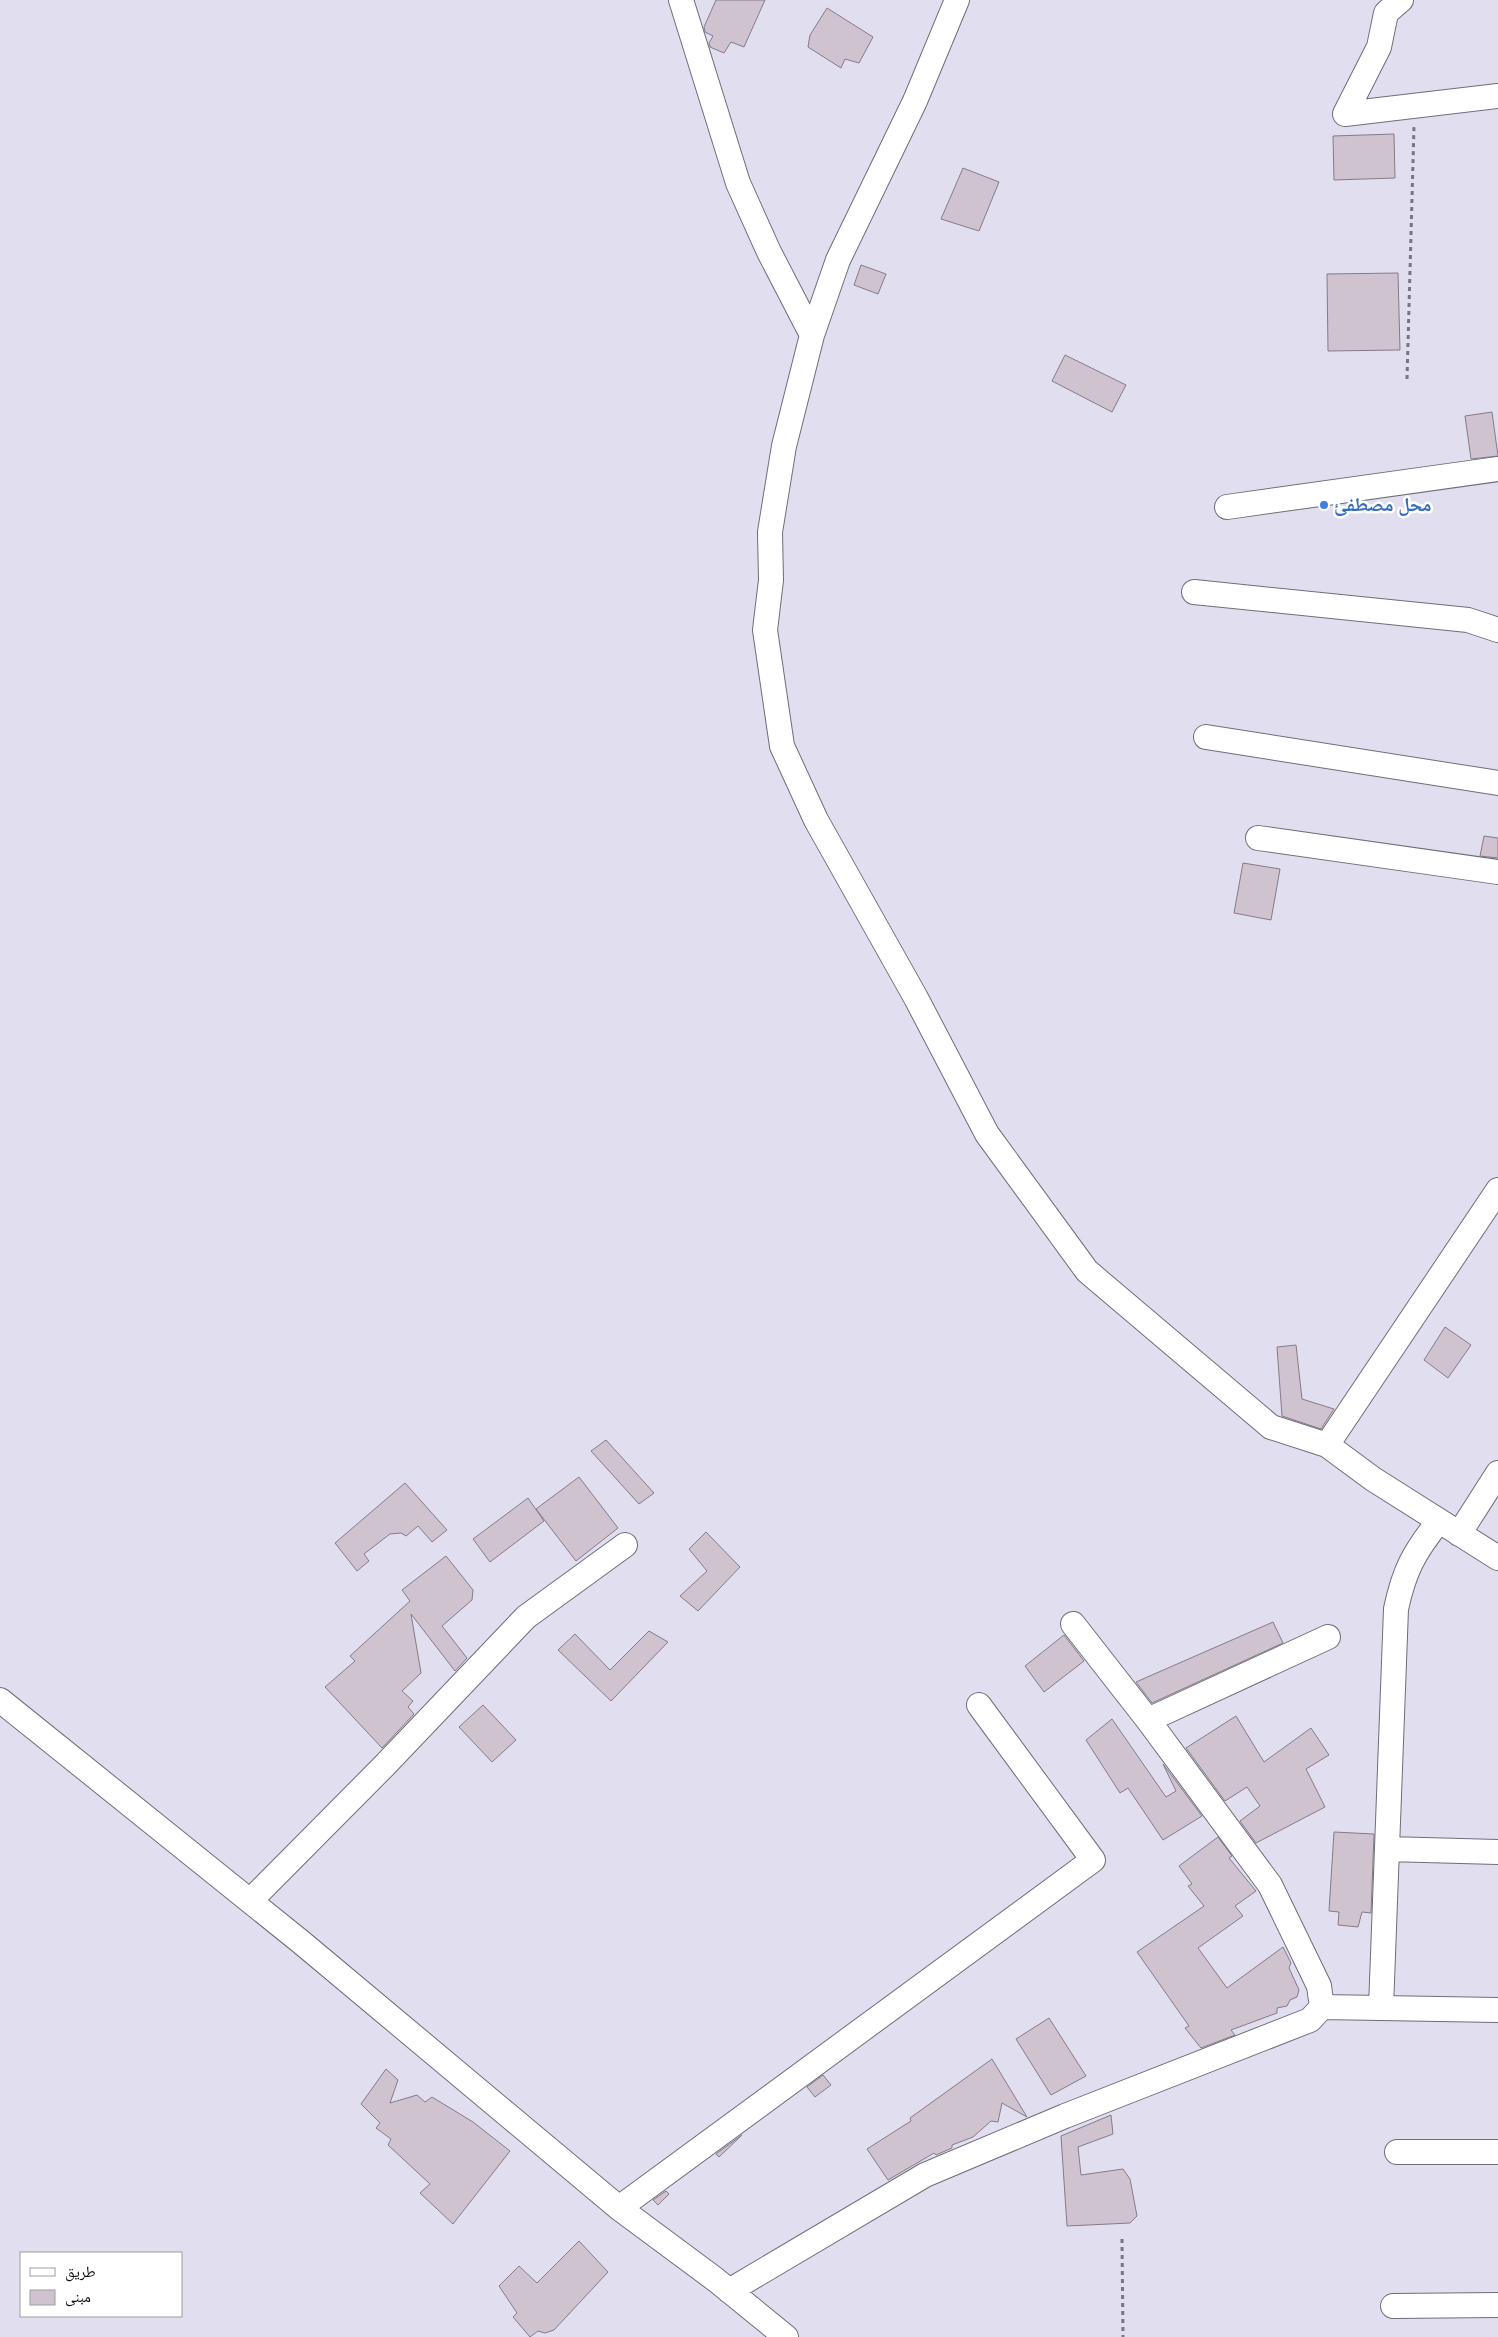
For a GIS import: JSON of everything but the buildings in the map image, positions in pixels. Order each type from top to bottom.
[{"type":"street","points":[[681,0],[738,183],[769,252],[812,335]]},
{"type":"street","points":[[957,0],[915,101],[838,260],[812,335],[781,465],[770,532],[772,580],[765,630],[782,746],[816,820],[916,998],[987,1134],[1087,1271],[1271,1427],[1327,1446],[1373,1479],[1498,1558]]},
{"type":"street","points":[[1390,4],[1379,47],[1345,114],[1498,96]]},
{"type":"street","points":[[1227,507],[1498,469]]},
{"type":"street","points":[[1194,592],[1468,620],[1498,630]]},
{"type":"street","points":[[1206,738],[1498,783]]},
{"type":"street","points":[[1258,838],[1498,872]]},
{"type":"street","points":[[1327,1446],[1498,1190]]},
{"type":"street","points":[[1459,1534],[1498,1474]]},
{"type":"street","points":[[1381,2008],[1396,1610],[1402,1581],[1417,1548],[1439,1521]]},
{"type":"street","points":[[250,1901],[384,1766],[526,1617],[624,1545]]},
{"type":"street","points":[[1073,1624],[1148,1720],[1270,1885],[1319,1986],[1322,2007]]},
{"type":"street","points":[[1148,1720],[1328,1637]]},
{"type":"street","points":[[0,1700],[250,1901],[619,2208],[729,2291],[786,2337]]},
{"type":"street","points":[[619,2208],[1092,1860],[979,1705]]},
{"type":"street","points":[[1387,1849],[1498,1852]]},
{"type":"street","points":[[729,2291],[925,2175],[1065,2116],[1310,2020],[1322,2007],[1498,2010]]},
{"type":"street","points":[[1397,2152],[1498,2152]]},
{"type":"street","points":[[1393,2306],[1498,2305]]},
{"type":"path","points":[[1407,379],[1415,106]]},
{"type":"path","points":[[1122,2238],[1123,2337]]},
{"type":"place","name":"محل مصطفئ","points":[[1324,505]]}]
